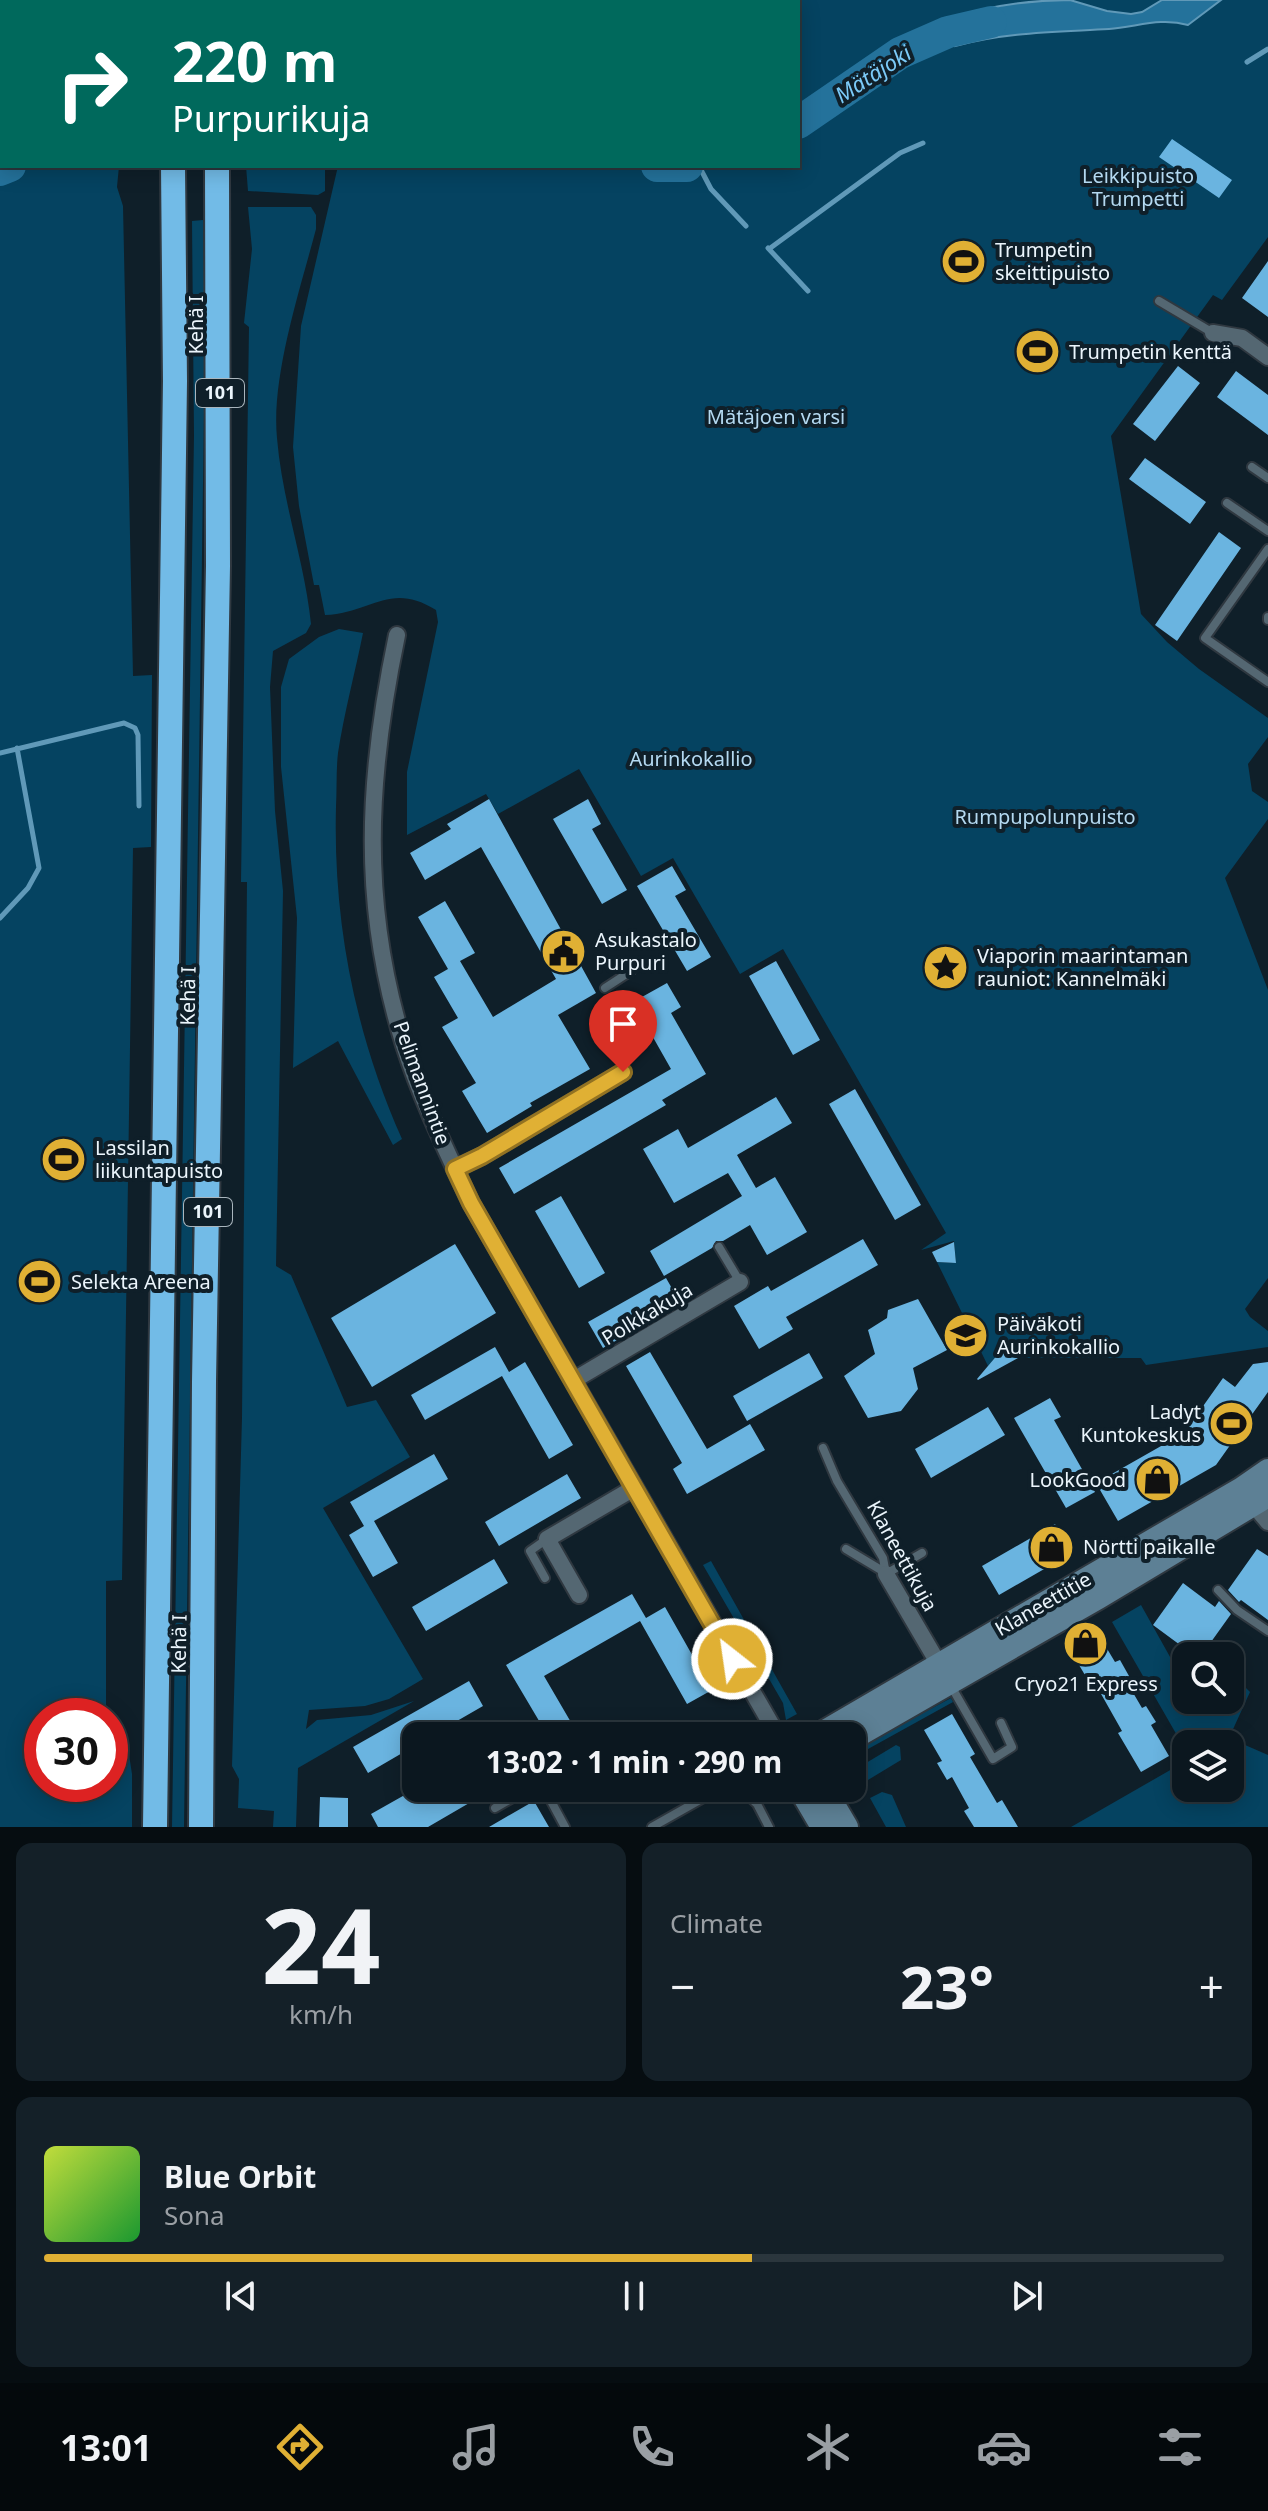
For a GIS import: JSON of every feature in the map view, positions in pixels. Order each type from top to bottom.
[{"type":"highway","name":"Kehä I","points":[[155,1827],[175,381],[173,168]]},
{"type":"highway","name":"Kehä I","points":[[201,1827],[204,1382],[219,551],[217,168]]},
{"type":"street","points":[[1213,333],[1242,338],[1268,357]]},
{"type":"street","name":"Pelimannintie","points":[[397,635],[378,734],[371,849],[376,915],[404,1046],[455,1169],[479,1216],[770,1722]]},
{"type":"street","points":[[455,1169],[623,1072]]},
{"type":"street","name":"Polkkakuja","points":[[574,1380],[740,1282]]},
{"type":"street","name":"Klaneettitie","points":[[846,1722],[944,1673],[1258,1503],[1268,1471]]},
{"type":"street","points":[[579,1595],[547,1539],[634,1488]]},
{"type":"street","name":"Klaneettikuja","points":[[886,1574],[944,1673]]},
{"type":"street","name":"Klaneettitie","points":[[866,1728],[944,1673]]},
{"type":"street","points":[[808,1802],[823,1827]]},
{"type":"street","points":[[831,1802],[846,1827]]},
{"type":"lane","points":[[1159,301],[1213,333]]},
{"type":"lane","points":[[1252,467],[1268,478]]},
{"type":"lane","points":[[1227,503],[1268,531]]},
{"type":"lane","points":[[1268,549],[1205,638],[1268,682]]},
{"type":"lane","points":[[605,988],[631,971]]},
{"type":"lane","points":[[719,1247],[740,1282]]},
{"type":"lane","name":"Klaneettikuja","points":[[823,1448],[837,1481],[883,1558],[886,1574]]},
{"type":"lane","points":[[545,1578],[530,1551],[547,1539]]},
{"type":"lane","points":[[846,1549],[886,1574],[922,1553]]},
{"type":"lane","points":[[1218,1590],[1237,1610],[1268,1631]]},
{"type":"lane","points":[[944,1673],[989,1762],[1012,1747],[1001,1723]]},
{"type":"lane","points":[[495,1808],[506,1802]]},
{"type":"lane","points":[[552,1802],[565,1827]]},
{"type":"lane","points":[[652,1827],[696,1802]]},
{"type":"lane","points":[[755,1802],[769,1827]]},
{"type":"green space","points":[[800,0],[1268,0],[1268,237],[1222,300],[1213,295],[1111,436],[1141,614],[1167,642],[1199,669],[1268,718],[1268,737],[1248,764],[1252,791],[1268,802],[1268,819],[1225,878],[1268,990],[1268,1278],[1245,1309],[1268,1331],[1268,1347],[1146,1365],[1141,1358],[1018,1358],[1004,1347],[988,1366],[937,1262],[956,1263],[954,1241],[921,1250],[946,1233],[783,949],[740,974],[673,858],[641,876],[579,769],[498,814],[486,794],[407,835],[407,772],[438,622],[436,610],[406,598],[393,598],[325,615],[319,585],[314,585],[299,506],[293,447],[301,326],[338,168],[800,168]]},
{"type":"green space","points":[[0,168],[119,168],[117,187],[123,206],[133,676],[152,675],[151,847],[133,848],[122,1580],[106,1581],[106,1698],[24,1698],[24,1802],[128,1802],[128,1748],[132,1774],[132,1827],[0,1827]]},
{"type":"green space","points":[[246,168],[325,168],[325,191],[318,195],[248,191]]},
{"type":"green space","points":[[248,207],[311,207],[316,215],[316,229],[282,361],[276,414],[280,462],[311,624],[306,633],[273,651],[270,687],[275,811],[283,891],[276,1266],[291,1275],[347,1407],[376,1400],[410,1457],[323,1508],[423,1679],[389,1699],[365,1706],[309,1710],[306,1729],[317,1720],[371,1715],[414,1701],[298,1768],[296,1827],[273,1827],[274,1811],[238,1808],[239,1779],[232,1766],[242,1418],[247,882],[241,882],[249,327],[244,323],[252,249]]},
{"type":"green space","points":[[203,220],[205,343],[184,1827],[172,1827],[194,435],[192,221]]},
{"type":"green space","points":[[339,629],[363,633],[337,759],[338,893],[350,977],[360,1018],[371,1059],[402,1139],[393,1145],[338,1041],[293,1068],[297,918],[281,767],[281,687],[289,659],[319,637]]},
{"type":"green space","points":[[711,1561],[797,1714],[786,1720],[783,1703],[703,1565]]},
{"type":"green space","points":[[1141,1605],[1172,1660],[1172,1714],[1240,1714],[1233,1730],[1174,1730],[1112,1622]]},
{"type":"green space","points":[[1244,1686],[1250,1692],[1244,1705]]},
{"type":"green space","points":[[951,1698],[953,1702],[866,1750],[866,1744]]},
{"type":"green space","points":[[896,1745],[900,1747],[901,1760],[866,1781],[866,1763]]},
{"type":"green space","points":[[1244,1745],[1268,1755],[1268,1827],[1071,1827],[1172,1769],[1172,1802],[1244,1802]]},
{"type":"green space","points":[[882,1792],[892,1795],[906,1827],[886,1827],[870,1798]]},
{"type":"shaded area","points":[[1070,0],[1107,11],[1131,14],[1142,12],[1162,0],[1221,0],[1188,25],[1158,22],[1109,29],[1031,33],[955,46],[943,20],[1006,5]]},
{"type":"building","points":[[1172,139],[1232,180],[1219,198],[1159,157]]},
{"type":"building","points":[[1268,261],[1268,317],[1242,298]]},
{"type":"building","points":[[1178,366],[1200,383],[1155,441],[1133,424]]},
{"type":"building","points":[[1236,371],[1268,395],[1268,435],[1217,397]]},
{"type":"building","points":[[1145,458],[1206,502],[1190,524],[1129,479]]},
{"type":"building","points":[[1219,532],[1241,548],[1177,641],[1155,625]]},
{"type":"building","points":[[489,799],[596,993],[558,1015],[590,1069],[530,1103],[532,1106],[487,1133],[462,1091],[476,1083],[442,1027],[458,1018],[434,977],[448,969],[418,917],[445,901],[475,953],[460,961],[493,1017],[556,979],[481,847],[425,880],[410,853],[451,829],[447,824]]},
{"type":"building","points":[[588,799],[601,824],[592,829],[627,890],[602,904],[553,819]]},
{"type":"building","points":[[672,866],[686,890],[675,896],[711,957],[687,971],[637,886]]},
{"type":"building","points":[[776,961],[820,1040],[793,1055],[749,976]]},
{"type":"building","points":[[667,983],[681,1007],[671,1013],[706,1074],[662,1100],[666,1105],[514,1194],[499,1168],[671,1069],[633,1002]]},
{"type":"building","points":[[855,1089],[921,1205],[895,1220],[829,1104]]},
{"type":"building","points":[[776,1097],[792,1123],[737,1155],[756,1188],[775,1177],[807,1232],[767,1255],[750,1225],[723,1241],[716,1241],[712,1248],[664,1276],[650,1251],[742,1196],[728,1173],[674,1203],[643,1149],[678,1129],[688,1148]]},
{"type":"building","points":[[561,1196],[605,1273],[579,1288],[535,1211]]},
{"type":"building","points":[[863,1239],[878,1265],[786,1317],[793,1329],[759,1349],[734,1306],[768,1286],[771,1291]]},
{"type":"building","points":[[954,1242],[956,1263],[937,1262],[932,1252]]},
{"type":"building","points":[[455,1244],[496,1313],[372,1387],[331,1318]]},
{"type":"building","points":[[666,1278],[681,1304],[603,1348],[588,1322]]},
{"type":"building","points":[[918,1299],[947,1350],[913,1368],[918,1389],[901,1411],[868,1418],[844,1376],[875,1354],[868,1330],[887,1318],[888,1310]]},
{"type":"building","points":[[495,1347],[509,1372],[525,1362],[573,1445],[549,1459],[502,1376],[425,1420],[411,1395]]},
{"type":"building","points":[[1004,1347],[1018,1358],[978,1380],[977,1379]]},
{"type":"building","points":[[650,1352],[707,1449],[750,1424],[765,1450],[687,1494],[673,1469],[682,1463],[626,1366]]},
{"type":"building","points":[[809,1353],[823,1378],[747,1421],[733,1396]]},
{"type":"building","points":[[1268,1362],[1268,1392],[1216,1465],[1118,1521],[1096,1483],[1184,1433],[1223,1378],[1235,1387],[1253,1364]]},
{"type":"building","points":[[1050,1398],[1061,1417],[1054,1420],[1095,1492],[1066,1508],[1014,1418]]},
{"type":"building","points":[[988,1407],[1005,1435],[931,1478],[915,1449]]},
{"type":"building","points":[[434,1454],[448,1479],[374,1521],[398,1563],[373,1577],[349,1535],[364,1526],[350,1502]]},
{"type":"building","points":[[567,1474],[581,1498],[499,1546],[485,1522]]},
{"type":"building","points":[[1055,1524],[1072,1553],[999,1595],[982,1566]]},
{"type":"building","points":[[1257,1549],[1268,1556],[1268,1620],[1241,1600],[1239,1602],[1228,1590]]},
{"type":"building","points":[[494,1559],[508,1583],[426,1631],[412,1607]]},
{"type":"building","points":[[1183,1583],[1215,1607],[1219,1601],[1231,1614],[1211,1642],[1176,1642],[1153,1625]]},
{"type":"building","points":[[632,1594],[646,1618],[665,1607],[712,1690],[687,1704],[640,1621],[544,1676],[571,1722],[540,1722],[506,1665]]},
{"type":"building","points":[[1097,1632],[1115,1662],[1120,1660],[1129,1676],[1125,1679],[1142,1708],[1146,1706],[1156,1722],[1151,1725],[1169,1756],[1141,1772],[1118,1733],[1122,1731],[1096,1685],[1092,1687],[1069,1648]]},
{"type":"building","points":[[469,1681],[483,1706],[455,1722],[402,1722],[402,1753],[368,1773],[353,1747]]},
{"type":"building","points":[[952,1714],[975,1754],[970,1757],[997,1803],[1002,1800],[1018,1827],[974,1827],[964,1811],[969,1808],[952,1777],[947,1780],[937,1763],[942,1761],[924,1730]]},
{"type":"building","points":[[402,1796],[402,1802],[471,1802],[428,1827],[378,1827],[371,1814]]},
{"type":"building","points":[[320,1797],[348,1798],[348,1827],[319,1827]]},
{"type":"building","points":[[535,1802],[549,1827],[489,1827]]},
{"type":"waterway","name":"Mätäjoki","points":[[800,122],[900,53],[948,32],[991,22]]},
{"type":"waterway","points":[[1247,62],[1268,49]]},
{"type":"waterway","points":[[769,249],[900,153],[923,143]]},
{"type":"waterway","name":"Mätäjoki","points":[[0,170],[5,168]]},
{"type":"waterway","points":[[700,168],[711,189],[746,226]]},
{"type":"waterway","points":[[768,248],[808,291]]},
{"type":"waterway","points":[[0,753],[124,723],[135,728],[138,735],[139,806]]},
{"type":"waterway","points":[[0,918],[28,888],[39,868],[17,748]]},
{"type":"place","name":"Trumpetin skeittipuisto","points":[[964,261]]},
{"type":"place","name":"Trumpetin kenttä","points":[[1038,352]]},
{"type":"place","name":"Asukastalo Purpuri","points":[[564,952]]},
{"type":"place","name":"Viaporin maarintaman rauniot: Kannelmäki","points":[[946,968]]},
{"type":"place","name":"Lassilan liikuntapuisto","points":[[64,1160]]},
{"type":"place","name":"Selekta Areena","points":[[40,1282]]},
{"type":"place","name":"Päiväkoti Aurinkokallio","points":[[966,1335]]},
{"type":"place","name":"Ladyt Kuntokeskus","points":[[1232,1423]]},
{"type":"place","name":"LookGood","points":[[1157,1480]]},
{"type":"place","name":"Nörtti paikalle","points":[[1052,1547]]},
{"type":"place","name":"Cryo21 Express","points":[[1086,1644]]},
{"type":"route","points":[[623,1072],[455,1169],[471,1203],[732,1659]]},
{"type":"park label","name":"Leikkipuisto Trumpetti","points":[[1138,188]]},
{"type":"park label","name":"Mätäjoen varsi","points":[[776,417]]},
{"type":"park label","name":"Aurinkokallio","points":[[691,759]]},
{"type":"park label","name":"Rumpupolunpuisto","points":[[1045,817]]}]
